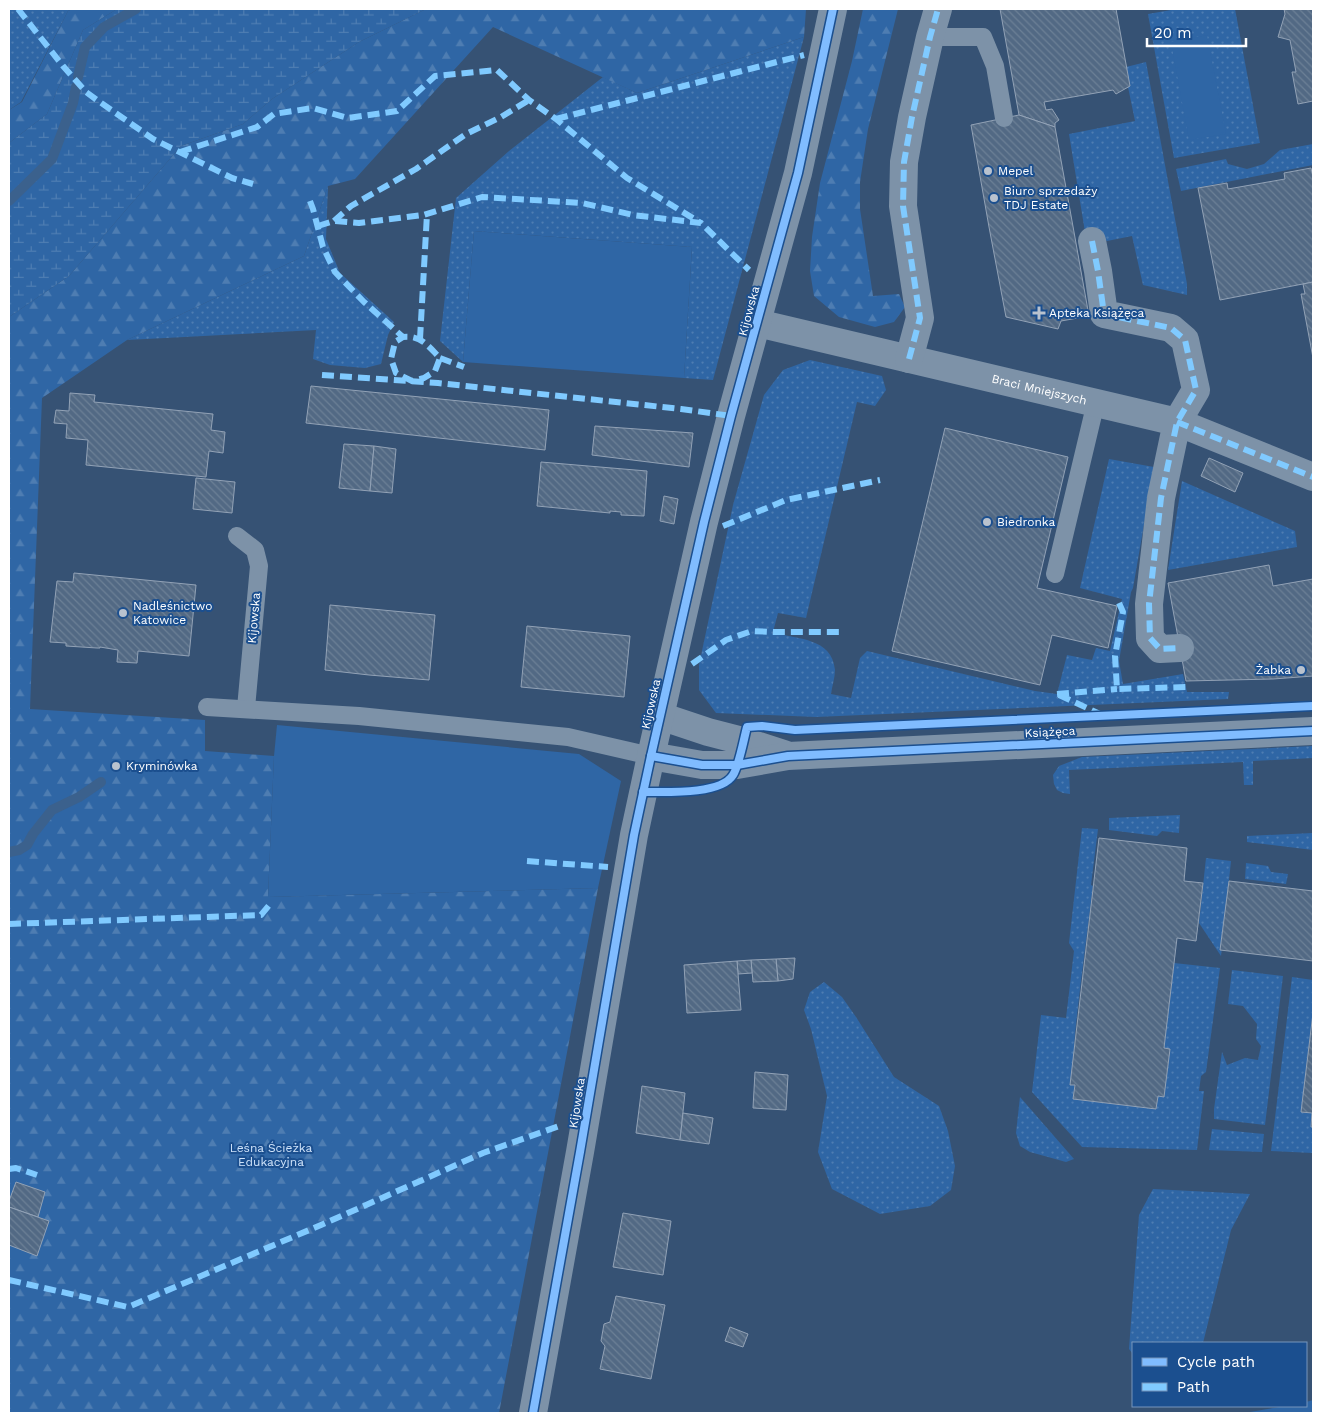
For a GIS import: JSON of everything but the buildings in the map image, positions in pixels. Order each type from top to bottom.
[{"type":"street","name":"Kijowska","points":[[533,1413],[634,835],[704,522],[798,173],[833,9]]},
{"type":"street","points":[[909,359],[920,318],[902,206],[904,162],[912,117],[938,9]]},
{"type":"street","points":[[1092,241],[1104,314],[1170,328],[1186,340],[1196,390],[1177,422],[1161,498],[1149,604],[1150,638],[1160,649],[1180,648]]},
{"type":"street","name":"Braci Mniejszych","points":[[758,323],[1177,422],[1313,477]]},
{"type":"street","points":[[660,716],[788,756]]},
{"type":"street","name":"Książęca","points":[[788,756],[1313,731]]},
{"type":"street","points":[[651,756],[702,765],[737,765],[788,756]]},
{"type":"lane","points":[[930,37],[983,37],[995,66],[1004,118]]},
{"type":"lane","points":[[1055,574],[1096,402]]},
{"type":"lane","name":"Kijowska","points":[[237,536],[255,550],[259,566],[246,708]]},
{"type":"lane","points":[[207,707],[359,716],[568,737],[651,756]]},
{"type":"green space","points":[[9,9],[72,9],[68,11],[21,102],[9,110]]},
{"type":"green space","points":[[72,9],[117,9],[83,30],[47,114],[9,143],[9,110],[22,102],[68,11]]},
{"type":"green space","points":[[117,9],[426,9],[359,42],[272,99],[243,124],[181,146],[69,276],[9,317],[9,143],[47,114],[83,30]]},
{"type":"green space","name":"Leśna Ścieżka Edukacyjna","points":[[426,9],[806,9],[804,37],[637,93],[493,27],[355,179],[328,186],[304,256],[127,340],[42,398],[30,709],[205,720],[205,751],[274,756],[268,897],[598,888],[499,1413],[9,1413],[9,317],[69,276],[181,146],[243,124],[272,99],[359,42]]},
{"type":"green space","points":[[863,9],[898,9],[868,129],[860,182],[860,209],[873,296],[899,294],[905,307],[894,322],[875,327],[839,317],[814,296],[810,271],[812,237],[820,183],[852,61]]},
{"type":"green space","points":[[1177,9],[1235,9],[1260,143],[1174,158],[1148,14]]},
{"type":"green space","points":[[1207,35],[1226,134],[1189,140],[1171,42]]},
{"type":"green space","points":[[804,37],[713,380],[684,378],[692,247],[474,231],[463,362],[440,341],[456,198],[509,151],[603,77],[637,93]]},
{"type":"green space","points":[[1146,62],[1187,284],[1187,295],[1143,285],[1132,236],[1107,241],[1093,231],[1085,232],[1069,134],[1135,121],[1126,67]]},
{"type":"green space","points":[[1313,144],[1313,165],[1181,191],[1176,169],[1226,159],[1228,164],[1247,169],[1264,164],[1280,150]]},
{"type":"green space","points":[[328,186],[326,239],[340,273],[394,322],[388,335],[381,364],[365,368],[330,365],[313,359],[316,330],[127,340],[304,256]]},
{"type":"green space","points":[[474,231],[692,247],[684,378],[463,362]]},
{"type":"green space","points":[[810,360],[882,376],[886,390],[875,406],[857,402],[806,618],[778,613],[773,632],[812,642],[827,651],[832,659],[835,670],[831,694],[851,698],[860,658],[867,651],[1035,691],[1057,694],[1067,655],[1092,660],[1096,648],[1110,651],[1122,599],[1080,588],[1109,459],[1154,467],[1119,661],[1123,684],[1183,674],[1187,692],[1229,692],[1228,699],[816,717],[716,713],[699,690],[699,665],[733,505],[764,395],[783,370]]},
{"type":"green space","points":[[1182,481],[1295,531],[1297,547],[1168,570]]},
{"type":"green space","points":[[277,725],[579,754],[621,781],[598,888],[268,897]]},
{"type":"green space","points":[[1313,746],[1313,758],[1253,761],[1253,785],[1244,785],[1243,762],[1069,770],[1070,794],[1057,790],[1054,784],[1053,775],[1059,766],[1082,757]]},
{"type":"green space","points":[[1180,815],[1179,833],[1162,831],[1157,836],[1109,830],[1109,818]]},
{"type":"green space","points":[[1082,828],[1098,829],[1075,1034],[1073,1099],[1156,1109],[1158,1096],[1164,1096],[1170,1049],[1164,1048],[1174,963],[1220,968],[1206,1072],[1201,1076],[1199,1091],[1204,1091],[1197,1150],[1082,1147],[1032,1092],[1041,1015],[1066,1018],[1074,951],[1069,943]]},
{"type":"green space","points":[[1313,833],[1313,850],[1247,842],[1247,836]]},
{"type":"green space","points":[[1206,858],[1231,861],[1221,956],[1199,923]]},
{"type":"green space","points":[[1246,863],[1268,866],[1271,872],[1288,874],[1286,884],[1245,879]]},
{"type":"green space","points":[[1232,970],[1283,976],[1265,1125],[1214,1119],[1222,1052],[1227,1065],[1245,1058],[1258,1060],[1261,1046],[1256,1039],[1257,1024],[1243,1006],[1228,1004]]},
{"type":"green space","points":[[1292,977],[1313,980],[1313,1013],[1301,1112],[1312,1113],[1313,1153],[1271,1151]]},
{"type":"green space","points":[[824,982],[842,997],[894,1077],[939,1106],[948,1131],[955,1166],[951,1190],[930,1206],[880,1214],[832,1189],[818,1152],[827,1096],[811,1029],[804,1010],[810,992]]},
{"type":"green space","points":[[1020,1097],[1074,1159],[1066,1162],[1030,1152],[1020,1146],[1016,1133]]},
{"type":"green space","points":[[1212,1129],[1264,1134],[1262,1152],[1209,1150]]},
{"type":"green space","points":[[1153,1189],[1250,1194],[1231,1230],[1203,1342],[1132,1342],[1132,1353],[1129,1349],[1139,1215]]},
{"type":"green space","points":[[1313,1400],[1313,1413],[1244,1413],[1279,1407],[1307,1407],[1307,1402]]},
{"type":"waterway","points":[[78,77],[85,47],[104,27],[136,9]]},
{"type":"waterway","points":[[9,201],[52,159],[73,103],[76,87]]},
{"type":"waterway","points":[[9,852],[19,850],[27,845],[33,834],[52,810],[79,797],[101,782]]},
{"type":"marked path","points":[[18,9],[86,92],[153,139],[232,178],[253,184]]},
{"type":"marked path","points":[[909,359],[920,318],[903,206],[904,162],[912,117],[938,9]]},
{"type":"marked path","points":[[556,119],[804,55]]},
{"type":"marked path","points":[[180,152],[257,127],[274,114],[313,108],[348,118],[397,111],[435,76],[497,70],[529,100],[556,119],[627,178],[701,223]]},
{"type":"marked path","points":[[334,221],[351,206],[416,169],[466,134],[501,117],[529,100]]},
{"type":"marked path","points":[[318,226],[334,221],[359,223],[423,215],[482,197],[582,203],[633,215],[701,223],[749,270]]},
{"type":"marked path","points":[[310,201],[323,247],[335,272],[364,302],[403,337],[415,338],[424,342],[432,349],[440,358],[435,371],[424,378],[412,381],[396,373],[391,359],[395,342],[403,337]]},
{"type":"marked path","points":[[420,339],[427,214]]},
{"type":"marked path","points":[[1092,241],[1104,314],[1171,328],[1185,340],[1196,390],[1177,422],[1161,498],[1149,604],[1150,638],[1160,649],[1180,648]]},
{"type":"marked path","points":[[440,358],[464,367]]},
{"type":"marked path","points":[[322,375],[438,383],[731,416]]},
{"type":"marked path","points":[[1177,422],[1313,477]]},
{"type":"marked path","points":[[723,526],[786,500],[880,480]]},
{"type":"marked path","points":[[1119,603],[1123,612],[1115,656],[1117,689],[1187,687]]},
{"type":"marked path","points":[[692,664],[726,640],[752,631],[844,632]]},
{"type":"marked path","points":[[1057,694],[1117,689]]},
{"type":"marked path","points":[[1059,695],[1100,714]]},
{"type":"marked path","points":[[527,861],[608,867]]},
{"type":"marked path","points":[[9,924],[261,915],[271,903]]},
{"type":"marked path","points":[[9,1280],[128,1307],[321,1225],[483,1153],[562,1125]]},
{"type":"marked path","points":[[9,1169],[16,1168],[37,1175]]},
{"type":"cycle path","points":[[533,1413],[634,835],[704,522],[798,173],[833,9]]},
{"type":"cycle path","points":[[643,792],[692,791],[717,786],[727,781],[733,775],[737,765],[747,727],[762,726],[795,730],[1313,706]]},
{"type":"cycle path","points":[[651,756],[702,765],[737,765],[788,756],[1313,731]]},
{"type":"place","name":"Mepel","points":[[988,171]]},
{"type":"place","name":"Biuro sprzedaży TDJ Estate","points":[[994,198]]},
{"type":"place","name":"Apteka Książęca","points":[[1039,313]]},
{"type":"place","name":"Biedronka","points":[[987,522]]},
{"type":"place","name":"Nadleśnictwo Katowice","points":[[123,613]]},
{"type":"place","name":"Żabka","points":[[1301,670]]},
{"type":"place","name":"Kryminówka","points":[[116,766]]}]
